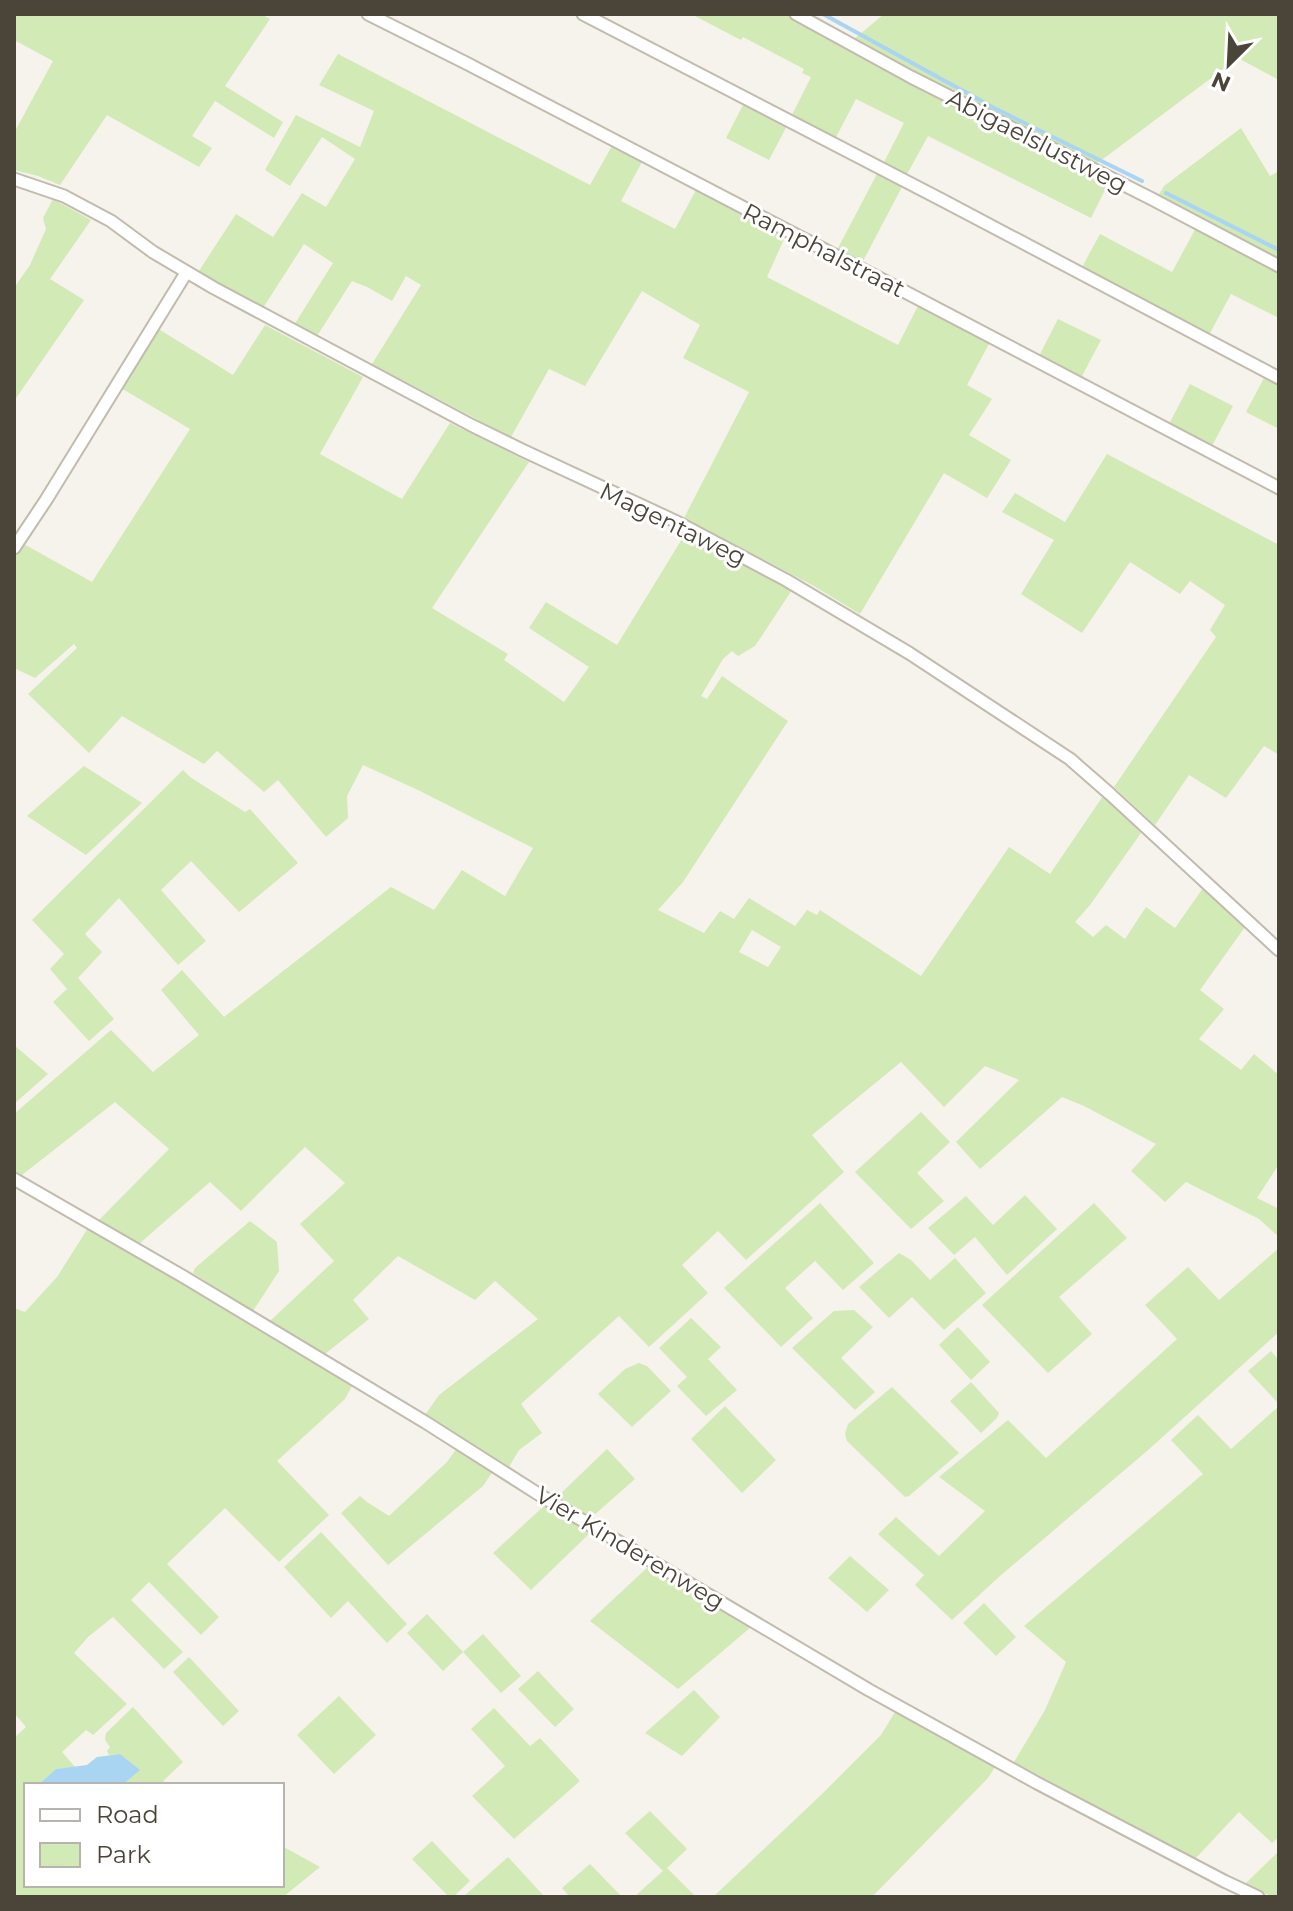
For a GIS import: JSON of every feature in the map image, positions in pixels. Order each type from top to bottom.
[{"type":"street","name":"Ramphalstraat","points":[[368,14],[1279,488]]},
{"type":"street","points":[[583,14],[1279,378]]},
{"type":"street","name":"Abigaelslustweg","points":[[796,14],[911,77],[1279,266]]},
{"type":"street","name":"Magentaweg","points":[[14,179],[64,196],[111,221],[186,273],[471,425],[677,522],[786,580],[909,653],[1070,759],[1279,950]]},
{"type":"street","points":[[14,548],[186,273]]},
{"type":"street","name":"Vier Kinderenweg","points":[[14,1179],[184,1277],[543,1497],[869,1690],[1037,1783],[1258,1897]]},
{"type":"green space","points":[[14,14],[261,14],[270,19],[225,86],[283,122],[274,138],[215,101],[192,136],[212,148],[199,167],[107,115],[60,185],[14,170],[14,133],[53,61],[14,40]]},
{"type":"green space","points":[[691,14],[788,14],[1109,182],[1091,218],[928,136],[906,176],[883,164],[904,123],[856,99],[835,139],[791,117],[811,77],[802,73],[804,69]]},
{"type":"green space","points":[[884,14],[1279,14],[1279,80],[1238,58],[1095,165],[853,40]]},
{"type":"green space","points":[[338,54],[590,185],[612,146],[642,162],[621,201],[675,229],[696,190],[785,237],[767,277],[898,345],[919,304],[990,342],[967,385],[992,399],[969,435],[1011,460],[987,498],[944,473],[860,614],[812,585],[684,518],[749,392],[683,358],[700,325],[642,291],[585,386],[549,369],[511,437],[372,364],[421,285],[406,276],[392,301],[352,281],[317,336],[294,325],[333,263],[304,244],[263,308],[197,274],[236,214],[273,237],[302,193],[326,207],[355,159],[322,137],[290,186],[265,170],[296,115],[360,147],[374,111],[319,85]]},
{"type":"green space","points":[[745,101],[788,124],[769,160],[726,138]]},
{"type":"green space","points":[[1241,128],[1270,176],[1279,171],[1279,261],[1158,196],[1164,186]]},
{"type":"green space","points":[[878,172],[903,185],[862,263],[837,250]]},
{"type":"green space","points":[[53,199],[91,220],[50,279],[84,300],[14,401],[14,288],[30,265],[46,229],[43,218]]},
{"type":"green space","points":[[1197,226],[1279,270],[1279,318],[1231,294],[1209,335],[1081,269],[1100,234],[1172,272]]},
{"type":"green space","points":[[1058,319],[1101,340],[1081,378],[1039,356]]},
{"type":"green space","points":[[265,325],[363,377],[320,454],[402,499],[450,423],[529,462],[432,608],[508,654],[504,660],[564,702],[589,667],[529,628],[546,602],[617,645],[685,534],[792,590],[755,646],[738,656],[732,651],[723,659],[701,696],[707,699],[722,676],[788,721],[683,882],[658,910],[704,933],[720,911],[734,919],[749,898],[795,926],[807,910],[817,915],[820,910],[921,976],[1009,847],[1050,874],[1103,796],[1141,833],[1075,922],[1093,937],[1106,925],[1125,939],[1146,907],[1175,928],[1203,888],[1245,927],[1200,990],[1224,1009],[1199,1039],[1241,1070],[1254,1054],[1279,1075],[1279,1164],[1257,1198],[1279,1209],[1279,1237],[1259,1219],[1186,1182],[1165,1202],[1131,1171],[1156,1144],[1062,1097],[980,1169],[956,1142],[1019,1080],[985,1066],[944,1107],[901,1062],[812,1135],[844,1172],[746,1260],[718,1231],[682,1265],[708,1293],[649,1347],[619,1316],[521,1404],[542,1433],[519,1450],[509,1467],[425,1415],[439,1395],[538,1319],[495,1281],[475,1300],[398,1256],[353,1300],[369,1319],[325,1354],[270,1321],[334,1261],[300,1224],[345,1183],[305,1147],[241,1211],[210,1182],[139,1244],[99,1220],[169,1149],[115,1102],[22,1175],[14,1171],[14,1114],[111,1030],[153,1072],[199,1035],[161,990],[182,970],[224,1017],[391,887],[434,910],[462,870],[505,896],[533,848],[363,765],[347,796],[348,818],[326,837],[278,780],[264,792],[217,751],[204,764],[122,716],[89,753],[28,694],[77,648],[74,644],[35,678],[14,668],[14,555],[22,543],[92,582],[190,429],[121,388],[157,328],[233,375]],"holes":[[[752,930],[781,947],[768,967],[739,952]]]},
{"type":"green space","points":[[1265,376],[1279,383],[1279,429],[1246,412]]},
{"type":"green space","points":[[1190,384],[1233,406],[1212,446],[1169,424]]},
{"type":"green space","points":[[1107,454],[1279,545],[1279,755],[1264,746],[1226,798],[1189,775],[1155,825],[1114,787],[1216,637],[1210,630],[1225,605],[1190,581],[1180,594],[1130,562],[1082,633],[1021,594],[1054,540],[1002,512],[1015,493],[1065,522]]},
{"type":"green space","points":[[84,766],[142,803],[86,855],[27,816]]},
{"type":"green space","points":[[183,770],[245,812],[250,809],[298,863],[239,912],[191,861],[161,890],[206,941],[178,965],[119,898],[85,934],[102,952],[78,978],[114,1019],[89,1041],[53,1002],[67,989],[50,969],[64,954],[32,920]]},
{"type":"green space","points":[[14,1045],[48,1074],[14,1104]]},
{"type":"green space","points":[[921,1112],[950,1142],[917,1173],[944,1201],[911,1229],[855,1172]]},
{"type":"green space","points":[[1025,1195],[1057,1229],[1007,1275],[975,1237],[954,1255],[928,1228],[966,1196],[993,1225]]},
{"type":"green space","points":[[820,1203],[874,1263],[843,1290],[815,1261],[785,1288],[813,1318],[781,1347],[724,1288]]},
{"type":"green space","points":[[1094,1203],[1127,1238],[1059,1297],[1092,1334],[1048,1373],[982,1305]]},
{"type":"green space","points":[[250,1221],[277,1242],[279,1271],[253,1311],[193,1273]]},
{"type":"green space","points":[[88,1228],[352,1386],[345,1399],[277,1461],[329,1515],[279,1562],[225,1508],[167,1564],[219,1617],[201,1635],[149,1582],[131,1600],[183,1652],[164,1669],[113,1617],[74,1653],[127,1704],[93,1735],[86,1730],[62,1752],[75,1767],[56,1769],[40,1783],[24,1783],[24,1887],[284,1887],[284,1847],[320,1867],[283,1897],[14,1897],[14,1738],[26,1727],[14,1713],[14,1308],[25,1312],[57,1277]]},
{"type":"green space","points":[[1279,1248],[1279,1332],[952,1620],[915,1585],[924,1575],[878,1534],[896,1517],[939,1556],[985,1511],[939,1477],[1008,1420],[1046,1458],[1177,1339],[1145,1305],[1188,1267],[1219,1300]]},
{"type":"green space","points":[[899,1253],[911,1260],[930,1280],[955,1258],[986,1293],[944,1330],[912,1297],[889,1318],[859,1287]]},
{"type":"green space","points":[[854,1310],[873,1327],[841,1358],[875,1392],[855,1410],[792,1348],[834,1311]]},
{"type":"green space","points":[[691,1318],[721,1347],[708,1359],[737,1390],[706,1416],[677,1386],[687,1377],[659,1348]]},
{"type":"green space","points":[[958,1327],[990,1362],[971,1380],[939,1345]]},
{"type":"green space","points":[[1271,1351],[1279,1360],[1279,1404],[1248,1371]]},
{"type":"green space","points":[[639,1363],[647,1366],[671,1391],[632,1427],[598,1394],[625,1369]]},
{"type":"green space","points":[[971,1382],[999,1413],[981,1433],[950,1401]]},
{"type":"green space","points":[[892,1387],[959,1453],[905,1497],[847,1441],[845,1434],[848,1424]]},
{"type":"green space","points":[[725,1406],[776,1460],[742,1493],[691,1439]]},
{"type":"green space","points":[[1279,1406],[1279,1837],[1272,1843],[1239,1812],[1195,1859],[1014,1762],[1045,1710],[1066,1662],[1024,1626],[1203,1474],[1171,1440],[1198,1415],[1231,1449]]},
{"type":"green space","points":[[457,1448],[493,1471],[483,1486],[388,1565],[341,1513],[360,1496],[389,1516],[447,1462]]},
{"type":"green space","points":[[607,1449],[635,1479],[593,1516],[556,1498]]},
{"type":"green space","points":[[545,1505],[591,1532],[531,1590],[493,1553]]},
{"type":"green space","points":[[321,1532],[407,1624],[387,1643],[348,1601],[331,1618],[284,1567]]},
{"type":"green space","points":[[850,1556],[889,1590],[867,1612],[828,1578]]},
{"type":"green space","points":[[649,1566],[751,1627],[678,1689],[590,1621]]},
{"type":"green space","points":[[984,1603],[1016,1637],[996,1656],[963,1623]]},
{"type":"green space","points":[[427,1614],[463,1652],[443,1671],[407,1633]]},
{"type":"green space","points":[[483,1634],[521,1676],[501,1693],[463,1652]]},
{"type":"green space","points":[[189,1657],[239,1711],[223,1726],[173,1672]]},
{"type":"green space","points":[[538,1671],[574,1709],[555,1727],[518,1689]]},
{"type":"green space","points":[[694,1690],[720,1717],[682,1756],[645,1733]]},
{"type":"green space","points":[[339,1696],[376,1735],[334,1774],[297,1735]]},
{"type":"green space","points":[[133,1707],[183,1762],[163,1781],[166,1783],[124,1783],[139,1770],[120,1754],[109,1755],[106,1733]]},
{"type":"green space","points":[[494,1708],[530,1746],[540,1738],[580,1781],[514,1839],[472,1796],[505,1766],[471,1729]]},
{"type":"green space","points":[[895,1712],[995,1767],[988,1778],[872,1897],[713,1897],[881,1735]]},
{"type":"green space","points":[[650,1811],[687,1849],[667,1868],[696,1897],[634,1897],[663,1871],[625,1833]]},
{"type":"green space","points":[[432,1841],[470,1881],[453,1897],[449,1897],[412,1859]]},
{"type":"green space","points":[[1279,1851],[1279,1897],[1247,1886],[1246,1883]]},
{"type":"green space","points":[[508,1857],[543,1895],[463,1897]]},
{"type":"green space","points":[[590,1864],[622,1897],[570,1897],[562,1888]]},
{"type":"water","points":[[120,1754],[140,1770],[124,1783],[40,1783],[56,1769],[87,1765],[97,1757]]},
{"type":"waterway","points":[[823,14],[996,109],[1142,181]]},
{"type":"waterway","points":[[1166,193],[1279,250]]}]
